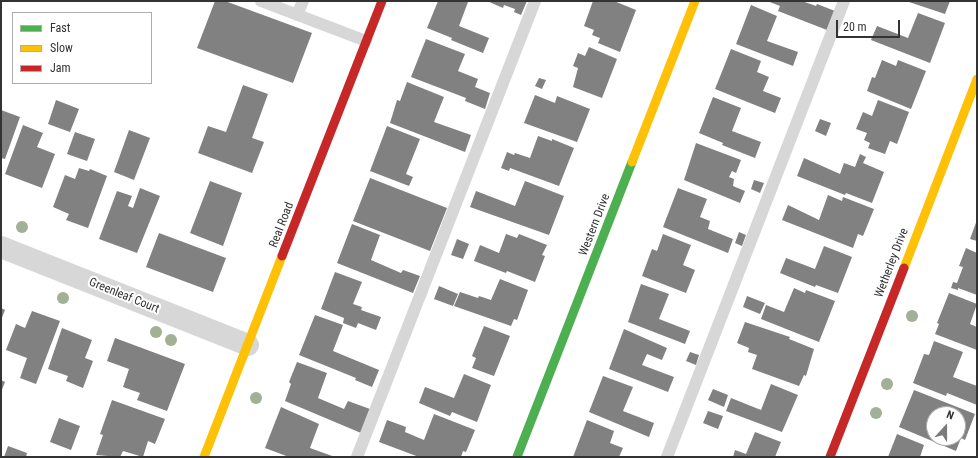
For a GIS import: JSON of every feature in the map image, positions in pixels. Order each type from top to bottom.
[{"type":"street","name":"Real Road","points":[[204,457],[382,1]]},
{"type":"street","name":"Western Drive","points":[[517,457],[695,1]]},
{"type":"street","name":"Wetherley Drive","points":[[830,457],[977,79]]},
{"type":"street","name":"Greenleaf Court","points":[[1,247],[248,345]]},
{"type":"lane","points":[[261,1],[366,41]]},
{"type":"lane","points":[[298,15],[303,1]]},
{"type":"lane","points":[[358,457],[535,1]]},
{"type":"lane","points":[[668,457],[844,1]]},
{"type":"building","points":[[215,1],[225,1],[312,33],[293,83],[197,48]]},
{"type":"building","points":[[438,1],[468,2],[459,26],[489,38],[483,53],[427,28]]},
{"type":"building","points":[[487,1],[527,1],[521,15],[514,12],[515,9],[504,5],[503,8]]},
{"type":"building","points":[[593,1],[614,1],[636,10],[620,52],[598,43],[600,38],[592,35],[594,30],[584,26]]},
{"type":"building","points":[[767,1],[802,1],[816,6],[817,4],[835,11],[827,30],[778,11],[780,6]]},
{"type":"building","points":[[906,1],[950,1],[945,14]]},
{"type":"building","points":[[751,5],[777,16],[767,41],[798,52],[793,66],[736,44]]},
{"type":"building","points":[[918,13],[945,23],[930,63],[871,40],[877,26],[908,38]]},
{"type":"building","points":[[426,39],[465,54],[458,71],[478,79],[475,87],[490,93],[485,109],[465,101],[466,98],[411,77]]},
{"type":"building","points":[[589,47],[617,59],[602,98],[573,87],[578,68],[573,66],[578,53],[585,56]]},
{"type":"building","points":[[731,49],[761,61],[757,72],[769,77],[763,91],[781,98],[775,113],[715,89]]},
{"type":"building","points":[[882,60],[896,66],[898,60],[926,71],[911,109],[867,91],[872,77],[875,78]]},
{"type":"building","points":[[539,78],[546,80],[542,89],[535,86]]},
{"type":"building","points":[[407,82],[444,97],[434,122],[471,135],[465,152],[390,123],[397,100],[400,101]]},
{"type":"building","points":[[243,85],[268,94],[252,138],[264,142],[252,173],[198,153],[208,126],[226,132]]},
{"type":"building","points":[[535,95],[555,103],[557,96],[590,109],[577,142],[524,123]]},
{"type":"building","points":[[713,97],[741,108],[732,131],[761,142],[755,158],[722,145],[723,143],[699,133]]},
{"type":"building","points":[[56,100],[79,109],[70,132],[48,124]]},
{"type":"building","points":[[878,100],[909,112],[897,144],[890,141],[885,154],[868,148],[870,143],[864,140],[867,133],[856,129],[863,112],[872,116]]},
{"type":"building","points":[[1,110],[20,117],[5,159],[1,158]]},
{"type":"building","points":[[820,119],[831,123],[826,136],[815,131]]},
{"type":"building","points":[[23,125],[43,133],[37,147],[55,154],[42,188],[5,174]]},
{"type":"building","points":[[387,126],[420,139],[406,174],[413,177],[409,186],[370,171]]},
{"type":"building","points":[[129,130],[150,138],[134,180],[114,172]]},
{"type":"building","points":[[75,132],[95,139],[87,161],[67,154]]},
{"type":"building","points":[[538,136],[552,141],[552,139],[574,148],[559,186],[510,168],[509,171],[501,168],[507,152],[530,158]]},
{"type":"building","points":[[696,143],[741,160],[736,173],[732,171],[729,177],[734,179],[733,186],[745,191],[740,203],[684,180]]},
{"type":"building","points":[[860,154],[866,157],[863,163],[884,172],[872,203],[846,193],[845,195],[797,176],[804,158],[840,174],[844,163],[855,167]]},
{"type":"building","points":[[79,168],[89,171],[90,169],[107,176],[88,228],[66,220],[69,214],[53,207],[65,175],[75,179]]},
{"type":"building","points":[[370,178],[447,208],[430,251],[353,221]]},
{"type":"building","points":[[754,180],[764,183],[760,193],[751,189]]},
{"type":"building","points":[[210,181],[242,193],[223,246],[190,233]]},
{"type":"building","points":[[525,181],[564,196],[549,235],[470,207],[476,191],[515,206]]},
{"type":"building","points":[[140,188],[160,196],[137,253],[99,239],[117,191],[132,196],[128,206],[133,208]]},
{"type":"building","points":[[678,188],[707,199],[700,217],[710,221],[708,229],[733,239],[728,253],[663,227]]},
{"type":"building","points":[[828,195],[842,201],[843,197],[874,209],[863,236],[858,234],[853,248],[782,220],[788,205],[819,220]]},
{"type":"building","points":[[977,220],[977,241],[970,239]]},
{"type":"building","points":[[352,224],[380,235],[371,260],[401,273],[403,270],[420,276],[413,293],[337,263]]},
{"type":"building","points":[[739,232],[746,235],[742,246],[735,243]]},
{"type":"building","points":[[159,233],[226,258],[213,292],[146,267]]},
{"type":"building","points":[[506,234],[517,238],[519,234],[547,245],[542,255],[545,256],[535,282],[507,271],[506,273],[474,261],[480,245],[499,253]]},
{"type":"building","points":[[663,234],[691,245],[683,265],[695,270],[686,293],[642,276],[652,249],[657,251]]},
{"type":"building","points":[[457,239],[469,244],[463,259],[451,255]]},
{"type":"building","points":[[824,246],[852,257],[838,293],[816,285],[815,287],[780,273],[786,258],[815,269]]},
{"type":"building","points":[[966,248],[977,253],[977,295],[958,288],[958,290],[951,288],[953,282],[957,283],[963,267],[959,266]]},
{"type":"building","points":[[335,272],[362,282],[353,304],[362,307],[361,310],[381,317],[376,330],[358,323],[356,328],[343,323],[344,318],[321,309]]},
{"type":"building","points":[[500,279],[528,290],[517,320],[514,319],[511,326],[454,306],[460,292],[478,298],[479,296],[491,300]]},
{"type":"building","points":[[641,284],[669,294],[659,319],[690,331],[685,344],[628,322]]},
{"type":"building","points":[[439,286],[458,294],[453,306],[434,299]]},
{"type":"building","points":[[794,288],[805,293],[806,290],[835,301],[819,342],[761,319],[766,305],[784,312]]},
{"type":"building","points":[[949,293],[977,304],[970,324],[977,327],[977,350],[935,334],[939,324],[937,323]]},
{"type":"building","points":[[747,296],[765,303],[760,314],[743,307]]},
{"type":"building","points":[[1,308],[5,310],[1,320]]},
{"type":"building","points":[[32,311],[60,321],[36,384],[20,378],[27,358],[6,350],[16,324],[25,328]]},
{"type":"building","points":[[315,315],[343,325],[333,351],[379,370],[372,387],[355,380],[356,378],[299,355]]},
{"type":"building","points":[[745,322],[790,337],[789,339],[814,349],[806,376],[804,375],[799,386],[752,369],[757,355],[748,352],[749,348],[737,343]]},
{"type":"building","points":[[484,326],[510,336],[494,376],[472,368],[476,358],[472,356]]},
{"type":"building","points":[[62,328],[92,340],[85,358],[93,361],[83,388],[66,381],[68,376],[48,369]]},
{"type":"building","points":[[624,329],[667,348],[662,360],[647,354],[642,365],[674,377],[668,392],[609,369]]},
{"type":"building","points":[[115,338],[185,364],[167,411],[137,400],[140,393],[123,387],[129,369],[107,361]]},
{"type":"building","points":[[934,341],[963,352],[953,377],[977,386],[977,405],[947,393],[946,396],[913,383],[924,354],[929,355]]},
{"type":"building","points":[[690,352],[699,355],[696,365],[686,361]]},
{"type":"building","points":[[297,362],[327,373],[318,398],[344,409],[348,401],[370,409],[361,433],[285,401],[291,384],[289,382]]},
{"type":"building","points":[[464,374],[491,385],[477,422],[452,412],[450,416],[419,403],[425,387],[454,398]]},
{"type":"building","points":[[603,376],[633,387],[623,411],[654,423],[649,437],[589,412]]},
{"type":"building","points":[[1,380],[5,382],[1,392]]},
{"type":"building","points":[[771,384],[798,395],[782,432],[726,411],[731,398],[761,410]]},
{"type":"building","points":[[713,389],[728,395],[724,407],[708,400]]},
{"type":"building","points":[[914,390],[955,406],[926,406],[926,438],[899,427]]},
{"type":"building","points":[[112,400],[165,419],[155,444],[148,441],[143,457],[123,451],[120,457],[96,455],[103,435],[100,434]]},
{"type":"building","points":[[281,407],[319,424],[310,448],[335,457],[289,457],[265,448]]},
{"type":"building","points":[[966,410],[975,414],[966,437]]},
{"type":"building","points":[[708,411],[723,416],[718,429],[703,423]]},
{"type":"building","points":[[434,414],[475,430],[466,452],[463,451],[461,457],[419,457],[379,442],[387,420],[406,427],[405,432],[424,440]]},
{"type":"building","points":[[59,418],[80,426],[71,450],[50,442]]},
{"type":"building","points":[[587,420],[614,431],[610,443],[623,448],[619,457],[573,457]]},
{"type":"building","points":[[755,432],[781,442],[775,457],[733,457],[735,450],[746,454]]},
{"type":"building","points":[[897,434],[924,445],[920,457],[888,457]]},
{"type":"building","points":[[8,446],[27,453],[26,457],[4,457]]},
{"type":"building","points":[[944,446],[958,446],[956,451]]},
{"type":"traffic: fast","points":[[517,457],[632,162]]},
{"type":"traffic: slow","points":[[632,162],[695,1]]},
{"type":"traffic: slow","points":[[904,268],[977,79]]},
{"type":"traffic: slow","points":[[204,457],[282,256]]},
{"type":"traffic: jam","points":[[282,256],[382,1]]},
{"type":"traffic: jam","points":[[830,457],[904,268]]}]
